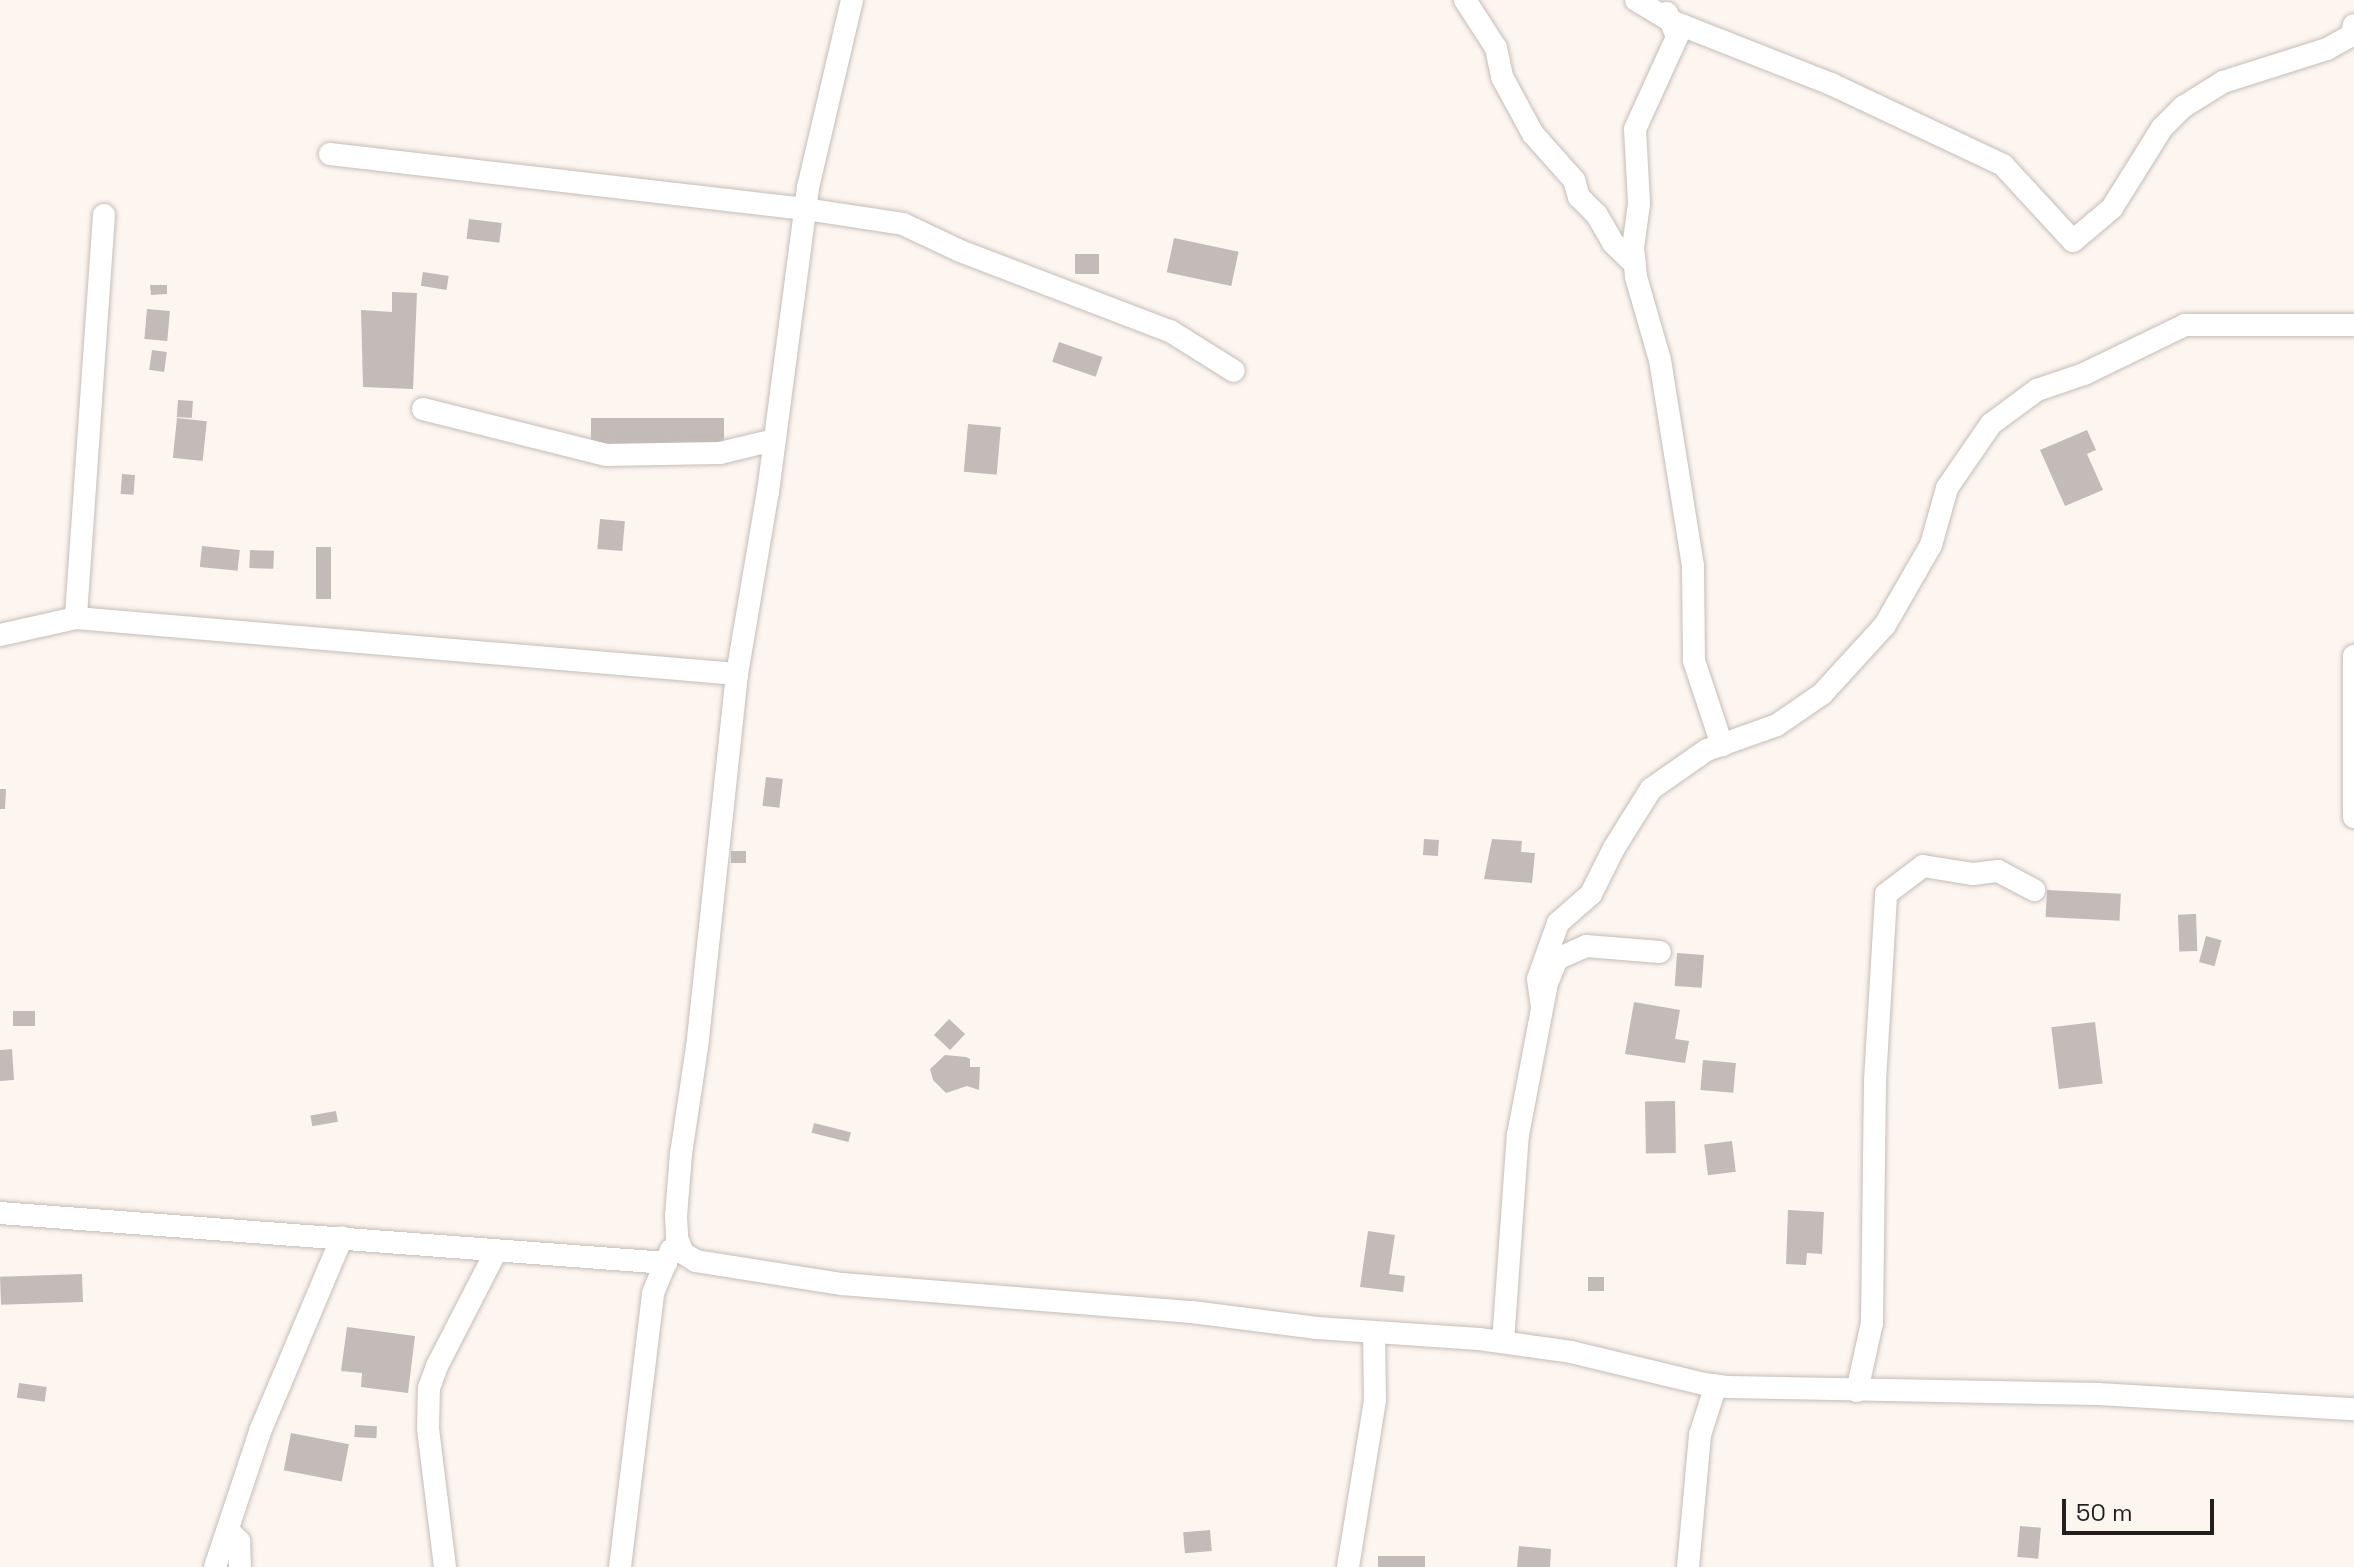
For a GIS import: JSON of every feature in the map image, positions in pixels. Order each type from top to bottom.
[{"type":"street","points":[[620,1567],[653,1293],[677,1238],[681,1154],[700,1017],[737,674],[774,440],[805,209],[852,0]]},
{"type":"street","points":[[1465,0],[1496,48],[1502,77],[1533,134],[1574,180],[1579,197],[1597,215],[1613,243],[1635,264]]},
{"type":"street","points":[[1636,0],[1671,21],[1831,84],[2003,165],[2073,241],[2112,208],[2162,128],[2183,107],[2223,82],[2327,49],[2352,35],[2354,25]]},
{"type":"street","points":[[1658,0],[1677,37],[1635,129],[1639,204],[1633,248],[1660,360],[1693,566],[1694,661],[1722,745]]},
{"type":"street","points":[[330,154],[805,209],[903,224],[960,251],[1170,331],[1234,371]]},
{"type":"street","points":[[76,618],[104,215]]},
{"type":"street","points":[[1542,1007],[1538,979],[1558,923],[1591,894],[1651,789],[1707,750],[1777,725],[1822,694],[1885,625],[1931,545],[1947,488],[1991,424],[2037,390],[2084,374],[2185,325],[2354,325]]},
{"type":"street","points":[[423,409],[606,455],[720,453],[774,440]]},
{"type":"street","points":[[0,635],[76,618],[737,674]]},
{"type":"street","points":[[2354,656],[2354,817]]},
{"type":"street","points":[[1857,1391],[1872,1323],[1875,1081],[1886,894],[1923,866],[1973,874],[1998,871],[2034,890]]},
{"type":"street","points":[[1503,1342],[1518,1135],[1542,1007],[1557,959],[1586,946],[1660,952]]},
{"type":"street","points":[[0,1213],[666,1263]]},
{"type":"street","points":[[215,1567],[261,1429],[342,1237]]},
{"type":"street","points":[[677,1238],[683,1253],[696,1261],[842,1284],[1021,1297],[1503,1342],[1571,1352],[1716,1385],[1857,1391],[2098,1394],[2354,1409]]},
{"type":"street","points":[[445,1567],[428,1428],[429,1388],[437,1366],[496,1251]]},
{"type":"street","points":[[1348,1567],[1375,1400],[1374,1332]]},
{"type":"street","points":[[1688,1567],[1700,1435],[1716,1385]]},
{"type":"street","points":[[228,1530],[239,1541],[240,1567]]},
{"type":"building","points":[[469,219],[502,223],[499,243],[467,239]]},
{"type":"building","points":[[1174,238],[1239,252],[1231,286],[1167,272]]},
{"type":"building","points":[[1075,254],[1099,254],[1099,274],[1075,274]]},
{"type":"building","points":[[423,272],[449,276],[446,290],[421,286]]},
{"type":"building","points":[[150,285],[167,285],[167,294],[151,295]]},
{"type":"building","points":[[392,292],[417,293],[413,389],[363,387],[361,310],[392,312]]},
{"type":"building","points":[[147,309],[170,311],[167,341],[144,339]]},
{"type":"building","points":[[1059,342],[1102,357],[1096,377],[1052,362]]},
{"type":"building","points":[[152,350],[167,352],[164,372],[149,370]]},
{"type":"building","points":[[178,400],[193,401],[192,418],[177,417]]},
{"type":"building","points":[[177,418],[207,421],[203,461],[173,458]]},
{"type":"building","points":[[591,418],[724,418],[724,445],[591,445]]},
{"type":"building","points":[[968,424],[1001,427],[997,475],[964,472]]},
{"type":"building","points":[[2087,430],[2096,450],[2087,454],[2103,490],[2065,506],[2040,450]]},
{"type":"building","points":[[122,474],[135,475],[134,495],[121,494]]},
{"type":"building","points":[[600,519],[625,521],[622,551],[597,549]]},
{"type":"building","points":[[202,546],[240,550],[238,571],[200,567]]},
{"type":"building","points":[[316,547],[331,547],[331,599],[316,599]]},
{"type":"building","points":[[250,550],[274,551],[273,569],[249,568]]},
{"type":"building","points":[[766,777],[783,779],[779,808],[762,806]]},
{"type":"building","points":[[0,789],[6,789],[5,809],[0,809]]},
{"type":"building","points":[[1424,839],[1439,840],[1438,856],[1423,855]]},
{"type":"building","points":[[1492,839],[1522,841],[1521,852],[1535,853],[1532,883],[1484,879]]},
{"type":"building","points":[[731,851],[746,851],[746,863],[731,863]]},
{"type":"building","points":[[2047,890],[2121,894],[2119,921],[2046,917]]},
{"type":"building","points":[[2196,914],[2197,951],[2179,952],[2178,915]]},
{"type":"building","points":[[2206,936],[2221,940],[2214,966],[2199,962]]},
{"type":"building","points":[[1677,953],[1704,955],[1702,988],[1675,986]]},
{"type":"building","points":[[1634,1002],[1680,1010],[1675,1039],[1689,1041],[1685,1063],[1625,1054]]},
{"type":"building","points":[[13,1011],[35,1011],[35,1026],[13,1026]]},
{"type":"building","points":[[949,1019],[965,1034],[950,1050],[934,1035]]},
{"type":"building","points":[[2095,1022],[2103,1084],[2059,1089],[2051,1027]]},
{"type":"building","points":[[12,1049],[14,1080],[0,1081],[0,1050]]},
{"type":"building","points":[[945,1055],[966,1057],[970,1059],[970,1067],[980,1067],[979,1090],[967,1086],[946,1093],[933,1080],[930,1069]]},
{"type":"building","points":[[1703,1060],[1736,1063],[1733,1093],[1700,1090]]},
{"type":"building","points":[[1675,1101],[1676,1153],[1646,1154],[1645,1102]]},
{"type":"building","points":[[336,1111],[338,1122],[312,1126],[310,1116]]},
{"type":"building","points":[[814,1123],[851,1132],[848,1142],[812,1133]]},
{"type":"building","points":[[1732,1141],[1736,1172],[1708,1175],[1704,1144]]},
{"type":"building","points":[[1788,1210],[1824,1212],[1822,1254],[1807,1253],[1806,1265],[1786,1264]]},
{"type":"building","points":[[1368,1231],[1395,1235],[1389,1274],[1405,1276],[1403,1292],[1360,1287]]},
{"type":"building","points":[[82,1274],[83,1302],[1,1305],[0,1277]]},
{"type":"building","points":[[1588,1277],[1604,1277],[1604,1291],[1588,1291]]},
{"type":"building","points":[[347,1327],[415,1336],[408,1393],[361,1387],[362,1373],[341,1371]]},
{"type":"building","points":[[19,1383],[47,1387],[45,1402],[17,1398]]},
{"type":"building","points":[[355,1425],[377,1426],[376,1438],[354,1437]]},
{"type":"building","points":[[291,1433],[349,1444],[342,1482],[284,1470]]},
{"type":"building","points":[[2020,1526],[2041,1528],[2038,1559],[2017,1557]]},
{"type":"building","points":[[1210,1530],[1212,1551],[1185,1553],[1183,1532]]},
{"type":"building","points":[[1519,1546],[1551,1549],[1550,1567],[1517,1567]]},
{"type":"building","points":[[1378,1556],[1425,1556],[1425,1567],[1378,1567]]}]
